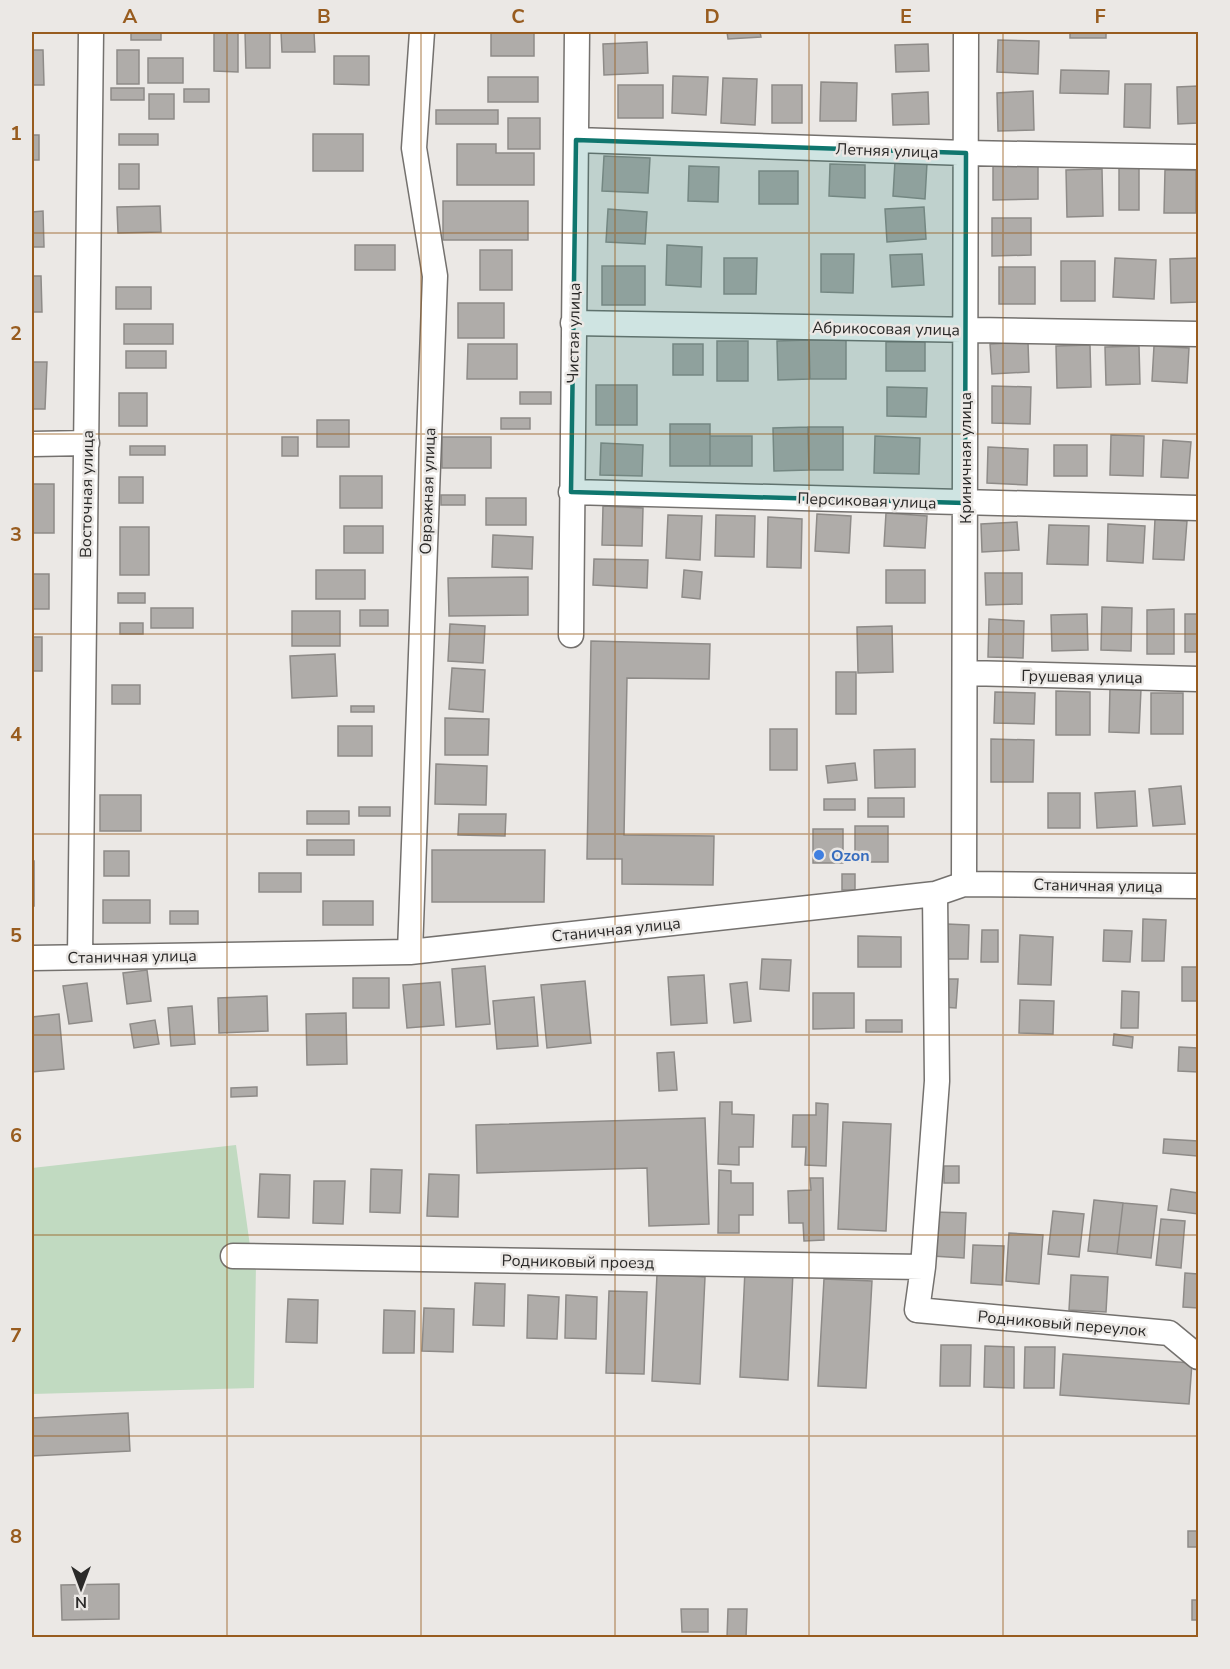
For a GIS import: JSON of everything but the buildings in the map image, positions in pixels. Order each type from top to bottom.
[{"type":"street","name":"Восточная улица","points":[[80,957],[91,32]]},
{"type":"street","name":"Овражная улица","points":[[410,952],[435,276],[414,148],[422,32]]},
{"type":"street","name":"Чистая улица","points":[[571,635],[577,32]]},
{"type":"street","name":"Криничная улица","points":[[964,884],[966,32]]},
{"type":"street","name":"Летняя улица","points":[[576,140],[966,153],[1198,157]]},
{"type":"street","name":"Абрикосовая улица","points":[[573,323],[1198,334]]},
{"type":"street","points":[[32,444],[87,443]]},
{"type":"street","name":"Персиковая улица","points":[[571,492],[1198,508]]},
{"type":"street","name":"Грушевая улица","points":[[964,673],[1198,679]]},
{"type":"street","name":"Станичная улица","points":[[32,958],[410,952],[935,894],[964,884],[1198,886]]},
{"type":"street","points":[[923,1267],[937,1081],[935,894]]},
{"type":"street","name":"Родниковый проезд","points":[[233,1256],[923,1267]]},
{"type":"street","name":"Родниковый переулок","points":[[923,1267],[917,1310],[1169,1333],[1198,1357]]},
{"type":"highlighted area","points":[[576,140],[966,153],[965,503],[571,492]]},
{"type":"green space","points":[[236,1145],[250,1246],[256,1264],[254,1388],[32,1394],[32,1168]]},
{"type":"place","name":"Ozon","points":[[819,855]]}]
